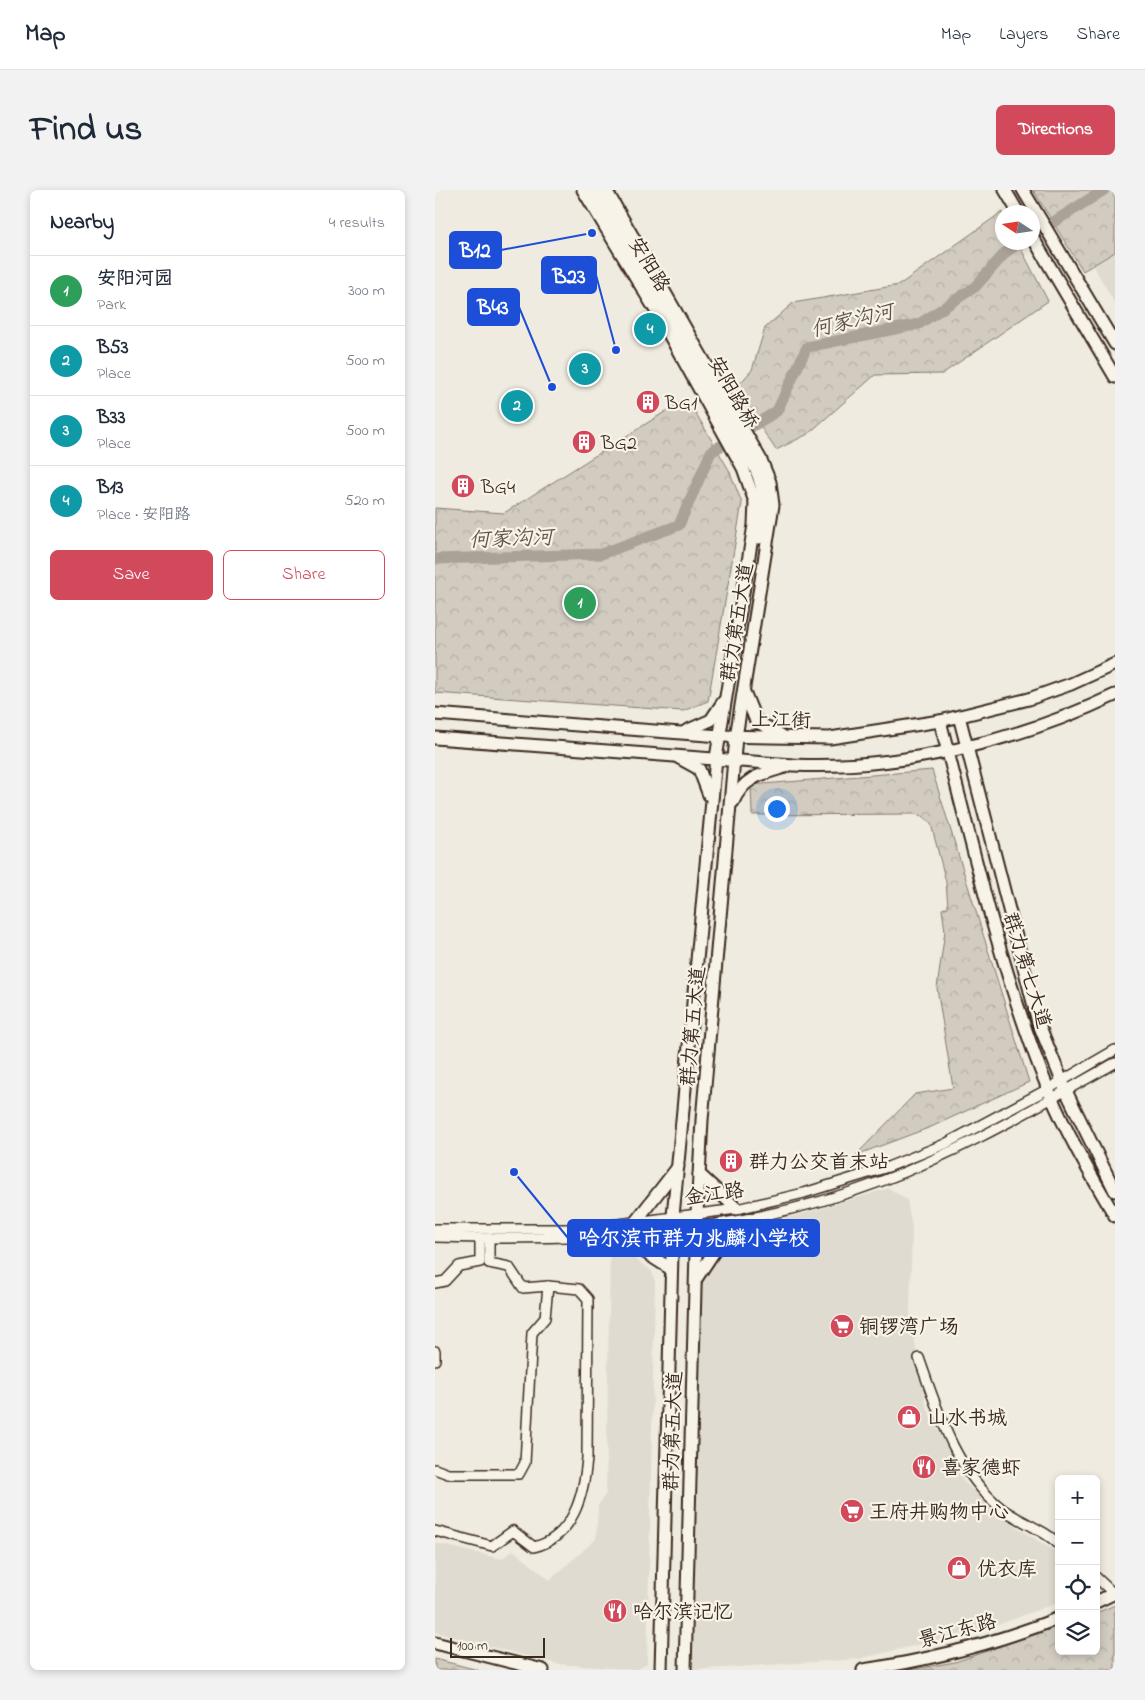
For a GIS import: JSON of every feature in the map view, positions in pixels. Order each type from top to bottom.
[{"type":"main road","name":"安阳路","points":[[583,190],[659,316],[711,411]]},
{"type":"main road","name":"安阳路桥","points":[[594,190],[716,398],[762,483],[763,517],[743,633],[730,671]]},
{"type":"main road","name":"安阳路","points":[[606,190],[727,399]]},
{"type":"main road","points":[[1005,190],[1014,205]]},
{"type":"main road","points":[[1023,190],[1115,344]]},
{"type":"main road","points":[[1040,250],[1115,377]]},
{"type":"main road","name":"群力第五大道","points":[[685,1670],[699,1174],[736,737],[773,504],[770,482],[761,460],[727,399]]},
{"type":"main road","name":"群力第五大道","points":[[661,1670],[673,1216],[716,758],[755,512],[752,490],[743,468],[711,411]]},
{"type":"main road","name":"上江街","points":[[435,714],[736,737],[853,736],[940,721],[1029,699],[1071,684],[1115,664]]},
{"type":"main road","points":[[744,690],[749,708],[756,721],[770,730],[790,738]]},
{"type":"main road","points":[[435,738],[793,765],[882,763],[966,746],[1034,729],[1115,695]]},
{"type":"main road","points":[[677,733],[697,727],[711,720],[726,696]]},
{"type":"main road","name":"群力第七大道","points":[[959,716],[1038,1022],[1063,1086],[1115,1191]]},
{"type":"main road","name":"群力第七大道","points":[[940,721],[1021,1018],[1050,1094],[1115,1216]]},
{"type":"main road","points":[[673,755],[699,769],[707,786],[711,808]]},
{"type":"main road","points":[[729,814],[737,793],[751,778],[793,765]]},
{"type":"main road","points":[[636,1221],[678,1167]]},
{"type":"main road","points":[[699,1174],[737,1209]]},
{"type":"main road","points":[[695,1280],[733,1223]]},
{"type":"main road","points":[[618,1235],[671,1269]]},
{"type":"main road","points":[[1100,1600],[1115,1594]]},
{"type":"main road","name":"景江东路","points":[[863,1670],[922,1660],[973,1647],[1055,1619]]},
{"type":"main road","points":[[435,1643],[543,1670]]},
{"type":"street","name":"金江路","points":[[435,1238],[577,1239],[672,1231],[733,1223],[814,1202],[882,1181],[955,1150],[1063,1086],[1115,1050]]},
{"type":"street","name":"金江路","points":[[1063,1086],[1115,1063]]},
{"type":"street","name":"金江路","points":[[435,1229],[579,1230],[737,1209],[841,1183],[888,1167],[945,1144],[1050,1094]]},
{"type":"street","points":[[435,1283],[445,1281],[459,1266],[480,1262],[484,1238]]},
{"type":"street","points":[[435,1531],[492,1546],[513,1531],[534,1547],[548,1544],[562,1531],[578,1508],[585,1484],[587,1458],[588,1299],[579,1289],[548,1286],[523,1288],[509,1267],[489,1263],[484,1238]]},
{"type":"street","points":[[435,1469],[448,1474],[519,1474],[525,1463],[532,1333],[545,1318],[548,1286]]},
{"type":"street","points":[[435,1352],[435,1360]]},
{"type":"street","points":[[919,1358],[941,1420],[966,1469],[979,1486],[1001,1508],[1055,1542]]},
{"type":"street","points":[[1100,1581],[1115,1594]]},
{"type":"shaded area","points":[[1115,251],[1115,304],[1093,265]]},
{"type":"shaded area","points":[[889,1188],[907,1200],[912,1228],[910,1313],[926,1406],[964,1482],[1015,1526],[1055,1551],[1055,1603],[992,1627],[859,1659],[691,1670],[702,1280],[735,1231],[806,1213]]},
{"type":"shaded area","points":[[610,1253],[632,1257],[652,1271],[655,1283],[647,1663],[637,1670],[557,1664],[435,1632],[435,1543],[502,1559],[513,1550],[550,1580],[596,1539],[598,1506],[606,1493]]},
{"type":"green space","points":[[1033,190],[1115,190],[1115,252],[1083,271]]},
{"type":"green space","points":[[995,217],[995,250],[1022,250],[1048,301],[942,374],[875,375],[808,434],[776,450],[735,389],[752,370],[765,328],[793,303],[899,285]]},
{"type":"green space","points":[[687,398],[729,470],[742,503],[708,701],[683,711],[435,693],[435,508],[504,513]]},
{"type":"green space","points":[[932,770],[1029,1082],[931,1127],[856,1155],[915,1094],[953,1088],[937,988],[945,931],[942,909],[948,907],[946,882],[931,824],[922,816],[915,814],[752,815],[751,785]]},
{"type":"green space","points":[[1115,1605],[1115,1670],[908,1670],[955,1662],[1055,1627],[1055,1655],[1100,1655],[1100,1611]]},
{"type":"green space","points":[[435,1659],[478,1670],[435,1670]]},
{"type":"waterway","name":"何家沟河","points":[[1040,231],[1104,190]]},
{"type":"waterway","name":"何家沟河","points":[[435,559],[601,554],[679,525],[711,452],[777,411],[807,347],[919,324],[975,287],[1009,250]]},
{"type":"place","name":"B12","points":[[592,233]]},
{"type":"place","name":"B13","points":[[650,329]]},
{"type":"place","name":"B23","points":[[616,350]]},
{"type":"place","name":"B33","points":[[585,369]]},
{"type":"place","name":"B43","points":[[552,387]]},
{"type":"place","name":"BG1","points":[[648,402]]},
{"type":"place","name":"B53","points":[[517,406]]},
{"type":"place","name":"BG2","points":[[584,442]]},
{"type":"place","name":"BG4","points":[[463,486]]},
{"type":"place","name":"安阳河园","points":[[580,603]]},
{"type":"place","name":"群力公交首末站","points":[[731,1161]]},
{"type":"place","name":"哈尔滨市群力兆麟小学校","points":[[514,1172]]},
{"type":"place","name":"铜锣湾广场","points":[[842,1326]]},
{"type":"place","name":"山水书城","points":[[909,1417]]},
{"type":"place","name":"喜家德虾","points":[[924,1467]]},
{"type":"place","name":"王府井购物中心","points":[[852,1511]]},
{"type":"place","name":"优衣库","points":[[959,1568]]},
{"type":"place","name":"哈尔滨记忆","points":[[615,1611]]}]
